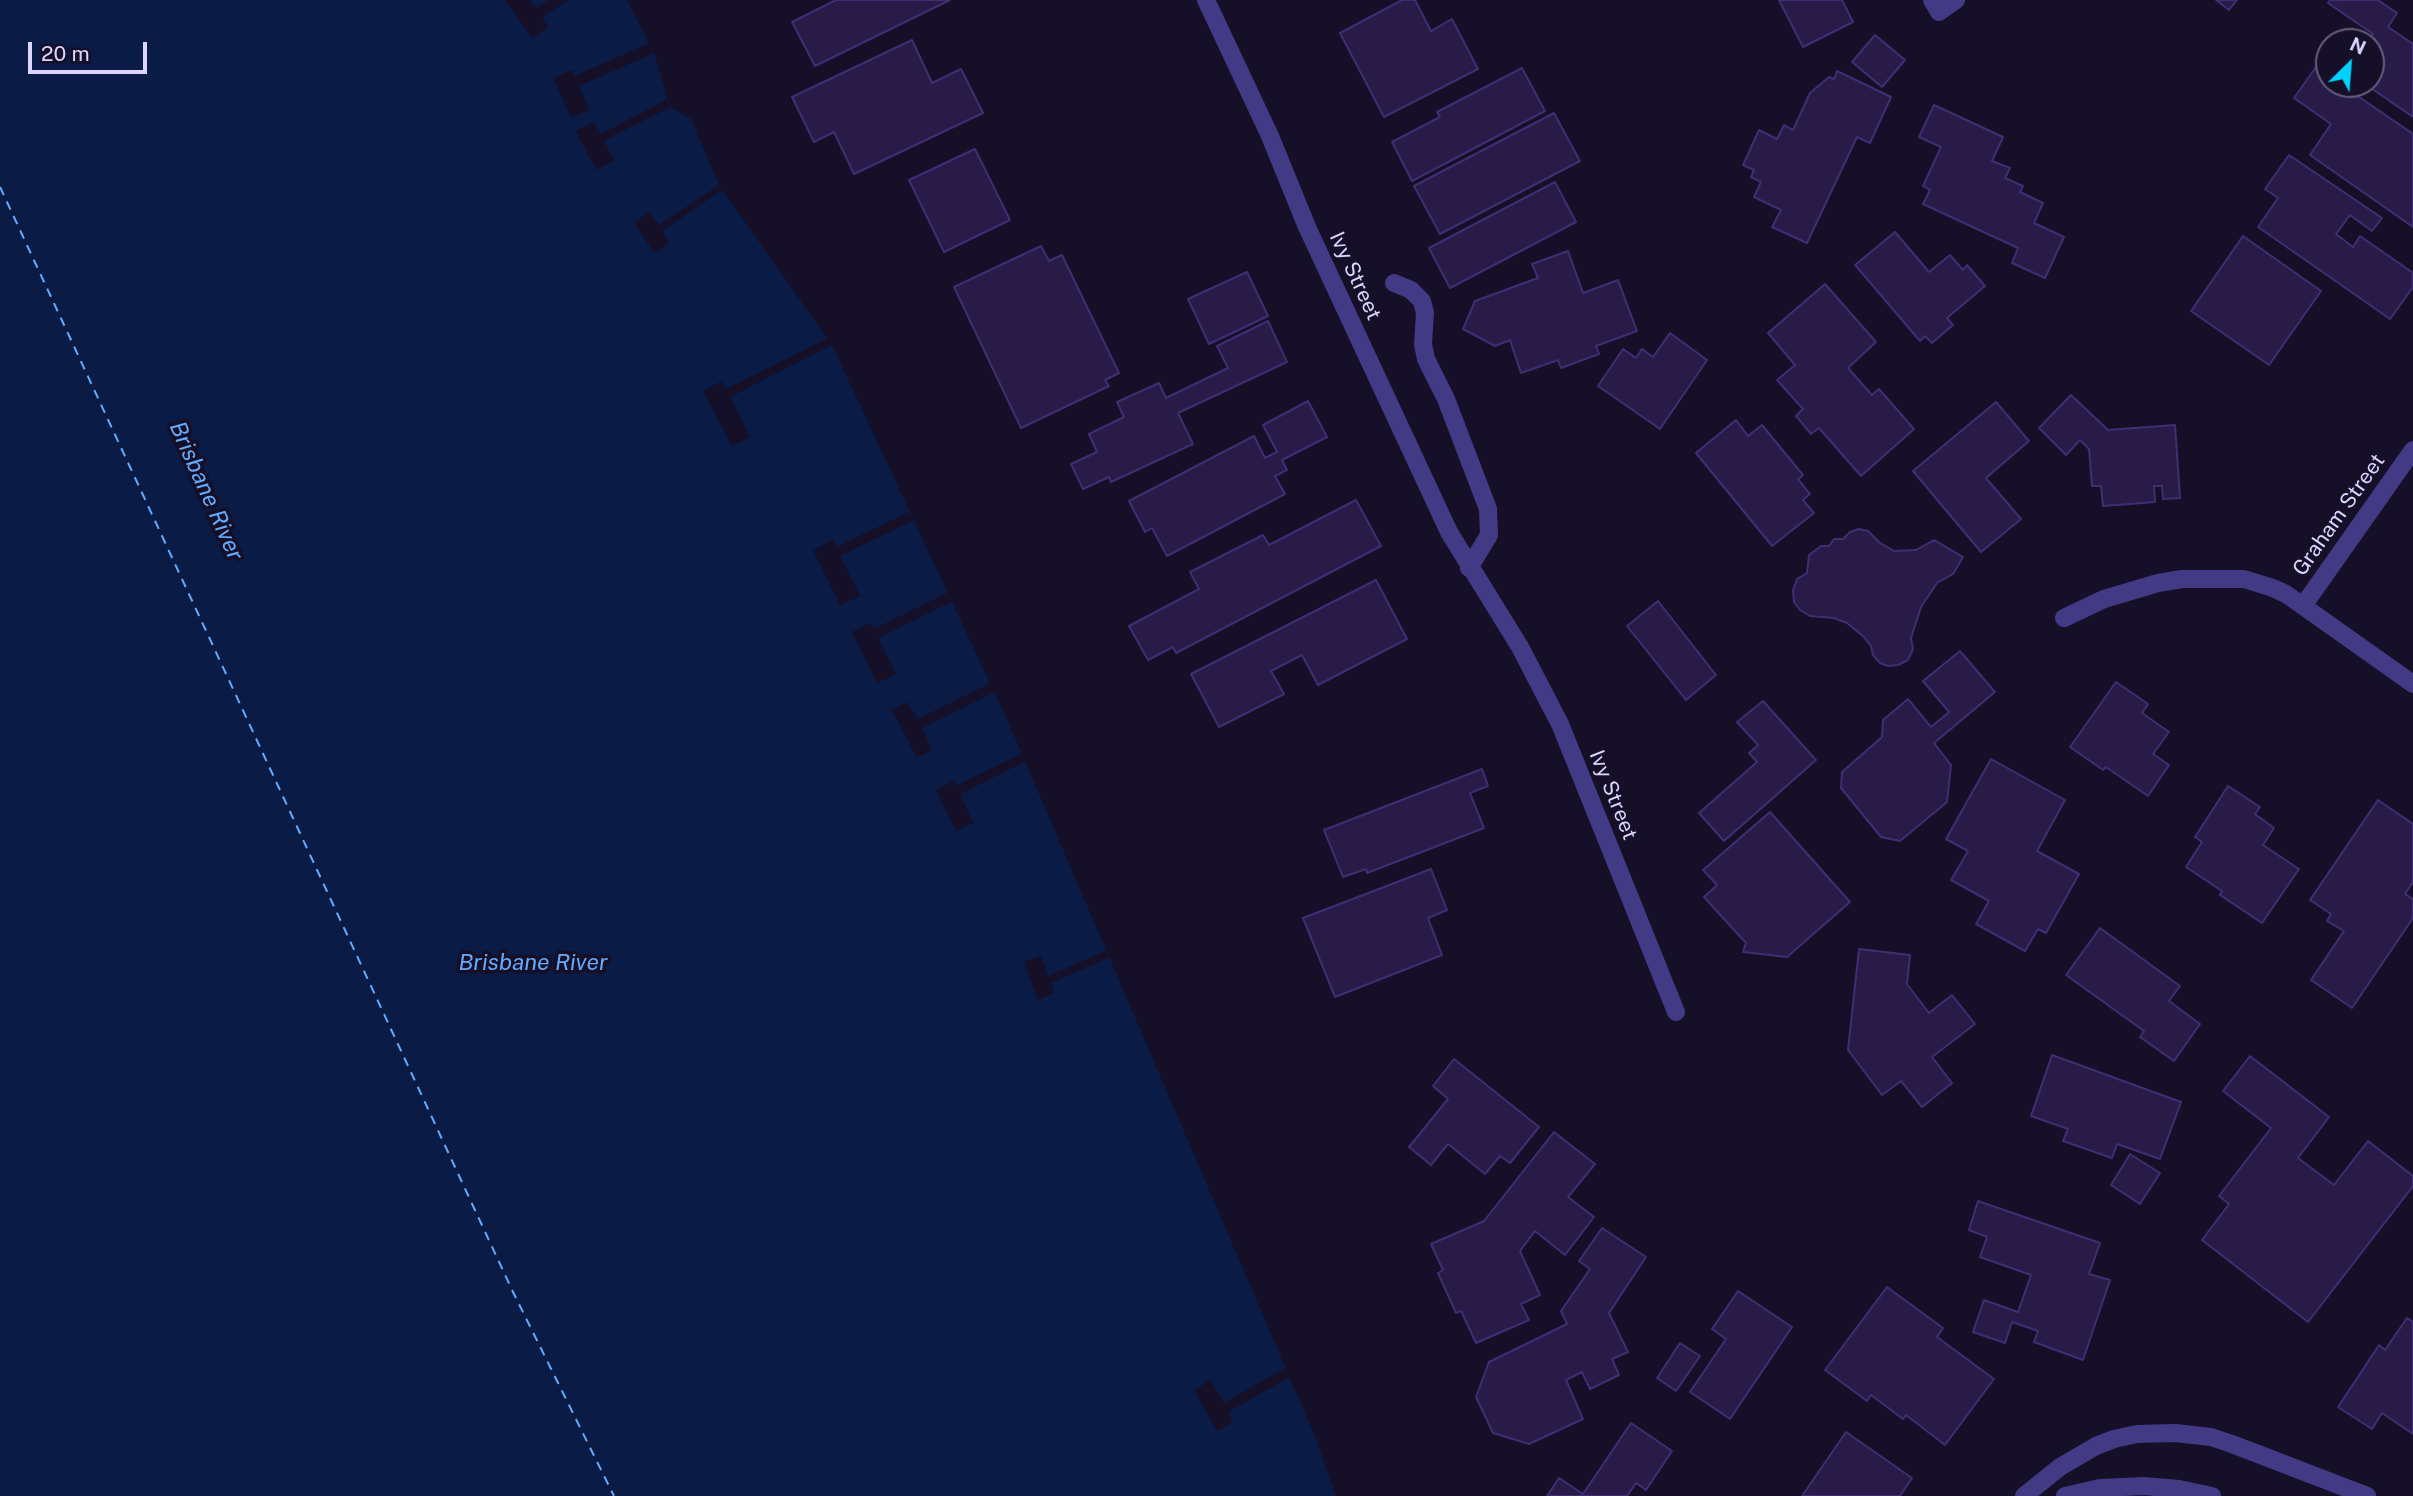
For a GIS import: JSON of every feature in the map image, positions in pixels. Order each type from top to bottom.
[{"type":"street","name":"Ivy Street","points":[[1206,0],[1270,136],[1316,247],[1449,532],[1520,647],[1555,714],[1676,1012]]},
{"type":"street","points":[[1932,0],[1940,12],[1956,0]]},
{"type":"street","name":"Ivy Street","points":[[1394,283],[1410,290],[1422,301],[1425,313],[1423,344],[1426,359],[1446,398],[1488,509],[1489,535],[1469,568]]},
{"type":"street","name":"Graham Street","points":[[2303,606],[2413,450]]},
{"type":"street","points":[[2064,618],[2130,590],[2182,579],[2244,579],[2273,588],[2303,606],[2413,684]]},
{"type":"street","points":[[2024,1496],[2060,1467],[2096,1446],[2124,1436],[2155,1433],[2193,1434],[2232,1444],[2367,1496]]},
{"type":"street","points":[[2065,1496],[2099,1488],[2144,1486],[2186,1490],[2212,1496]]},
{"type":"water","name":"Brisbane River","points":[[0,0],[627,0],[654,53],[670,107],[691,119],[719,185],[832,345],[1010,726],[1317,1441],[1336,1496],[0,1496]]},
{"type":"pier","points":[[505,0],[530,0],[536,8],[549,0],[569,0],[542,17],[548,27],[532,38]]},
{"type":"pier","points":[[649,43],[654,53],[579,86],[589,110],[571,117],[553,78],[572,70],[575,76]]},
{"type":"pier","points":[[666,100],[670,107],[604,141],[614,160],[596,170],[576,131],[594,122],[601,134]]},
{"type":"pier","points":[[719,185],[722,190],[662,231],[669,243],[654,253],[634,222],[649,212],[659,225]]},
{"type":"pier","points":[[828,338],[832,345],[730,397],[750,437],[732,446],[703,391],[722,381],[726,389]]},
{"type":"pier","points":[[909,512],[914,520],[840,556],[860,596],[840,605],[813,550],[833,540],[837,547]]},
{"type":"pier","points":[[951,591],[955,600],[878,638],[896,674],[877,683],[852,632],[870,623],[874,629]]},
{"type":"pier","points":[[993,682],[997,691],[922,728],[932,750],[917,758],[892,710],[908,702],[918,719]]},
{"type":"pier","points":[[1025,752],[1028,760],[960,794],[973,823],[956,831],[936,790],[953,781],[956,786]]},
{"type":"pier","points":[[1110,949],[1113,956],[1051,983],[1054,993],[1038,1000],[1024,962],[1041,956],[1048,976]]},
{"type":"pier","points":[[1289,1366],[1293,1375],[1228,1412],[1233,1422],[1217,1431],[1194,1390],[1211,1380],[1224,1403]]},
{"type":"building","points":[[836,0],[950,0],[815,66],[792,22]]},
{"type":"building","points":[[1402,0],[1415,0],[1431,31],[1452,19],[1478,69],[1384,117],[1340,33]]},
{"type":"building","points":[[1779,0],[1842,0],[1853,22],[1803,47]]},
{"type":"building","points":[[2216,0],[2237,0],[2229,10]]},
{"type":"building","points":[[2330,0],[2378,0],[2397,13],[2388,27],[2413,44],[2413,117],[2385,98],[2385,28],[2364,28],[2328,3]]},
{"type":"building","points":[[1875,35],[1905,60],[1882,87],[1852,62]]},
{"type":"building","points":[[912,40],[932,83],[961,69],[983,113],[854,174],[834,132],[814,142],[792,97]]},
{"type":"building","points":[[1522,68],[1545,111],[1412,181],[1392,142],[1440,117],[1437,112]]},
{"type":"building","points":[[2315,68],[2315,98],[2360,98],[2413,134],[2413,227],[2310,155],[2331,124],[2294,98]]},
{"type":"building","points":[[1837,71],[1891,97],[1870,143],[1857,137],[1807,243],[1772,227],[1781,210],[1754,197],[1761,182],[1751,177],[1754,170],[1743,165],[1759,130],[1777,139],[1784,125],[1793,130],[1810,93],[1829,77],[1834,79]]},
{"type":"building","points":[[1934,105],[2003,137],[1992,161],[2010,168],[2005,178],[2023,186],[2020,192],[2043,203],[2034,223],[2064,237],[2045,278],[2012,263],[2018,248],[1923,204],[1930,190],[1923,186],[1941,147],[1919,137]]},
{"type":"building","points":[[1554,113],[1580,161],[1440,234],[1414,186]]},
{"type":"building","points":[[975,149],[1010,220],[944,252],[909,180]]},
{"type":"building","points":[[2289,155],[2382,218],[2372,231],[2350,215],[2336,234],[2353,247],[2360,236],[2413,273],[2413,287],[2390,319],[2258,227],[2278,198],[2265,189]]},
{"type":"building","points":[[1555,182],[1576,222],[1450,288],[1429,248]]},
{"type":"building","points":[[1895,232],[1929,272],[1950,255],[1963,270],[1967,265],[1985,286],[1947,318],[1953,325],[1932,343],[1925,336],[1920,341],[1855,265]]},
{"type":"building","points":[[2243,236],[2321,291],[2269,365],[2191,311]]},
{"type":"building","points":[[1041,246],[1049,261],[1062,255],[1119,373],[1105,380],[1109,386],[1021,428],[954,287]]},
{"type":"building","points":[[1568,251],[1583,293],[1618,280],[1637,331],[1596,346],[1599,354],[1561,368],[1558,360],[1521,373],[1510,340],[1495,346],[1463,329],[1475,301],[1538,278],[1532,264]]},
{"type":"building","points":[[1247,272],[1268,316],[1209,344],[1188,299]]},
{"type":"building","points":[[1825,284],[1876,342],[1848,368],[1872,395],[1879,389],[1914,429],[1861,476],[1819,428],[1811,434],[1796,416],[1803,409],[1777,380],[1795,365],[1768,333]]},
{"type":"building","points":[[1268,321],[1287,362],[1178,413],[1193,444],[1111,482],[1109,477],[1083,489],[1071,464],[1097,452],[1089,434],[1124,417],[1117,402],[1159,383],[1166,398],[1228,368],[1217,346]]},
{"type":"building","points":[[1670,333],[1707,360],[1660,429],[1598,386],[1623,349],[1636,358],[1642,349],[1653,357]]},
{"type":"building","points":[[2071,395],[2108,430],[2175,425],[2180,498],[2163,499],[2162,486],[2154,486],[2155,502],[2103,506],[2101,486],[2092,486],[2089,449],[2080,440],[2066,455],[2039,428]]},
{"type":"building","points":[[1308,401],[1327,437],[1282,460],[1287,470],[1275,476],[1285,494],[1167,556],[1152,528],[1145,532],[1129,501],[1254,436],[1265,458],[1277,452],[1263,425]]},
{"type":"building","points":[[1996,402],[2029,441],[1986,478],[2021,519],[1981,552],[1913,471]]},
{"type":"building","points":[[1736,420],[1748,436],[1762,425],[1803,475],[1798,479],[1810,494],[1803,500],[1814,513],[1772,546],[1696,453]]},
{"type":"building","points":[[1356,500],[1381,546],[1176,653],[1173,647],[1148,660],[1129,626],[1199,589],[1190,572],[1263,535],[1269,545]]},
{"type":"building","points":[[1859,529],[1868,531],[1880,543],[1894,551],[1916,550],[1934,540],[1963,557],[1953,574],[1937,583],[1921,607],[1911,638],[1913,649],[1908,660],[1898,665],[1880,663],[1864,637],[1847,623],[1834,618],[1810,616],[1794,602],[1793,590],[1797,579],[1807,573],[1809,555],[1821,546],[1829,546],[1834,539],[1843,539],[1850,532]]},
{"type":"building","points":[[1376,580],[1407,639],[1318,685],[1302,655],[1271,671],[1284,694],[1219,727],[1191,674]]},
{"type":"building","points":[[1658,601],[1716,675],[1686,700],[1627,626]]},
{"type":"building","points":[[1960,651],[1995,692],[1934,743],[1951,765],[1947,802],[1900,841],[1881,837],[1841,788],[1842,772],[1882,737],[1883,720],[1908,699],[1931,727],[1949,712],[1923,681]]},
{"type":"building","points":[[2116,682],[2148,704],[2142,713],[2169,732],[2153,754],[2169,765],[2148,796],[2106,767],[2103,770],[2070,747]]},
{"type":"building","points":[[1763,701],[1816,760],[1724,841],[1699,813],[1757,762],[1749,753],[1758,745],[1737,722]]},
{"type":"building","points":[[1991,759],[2065,800],[2037,851],[2079,874],[2046,933],[2038,929],[2025,951],[1976,924],[1989,901],[1951,880],[1968,851],[1946,839]]},
{"type":"building","points":[[1482,769],[1488,786],[1470,793],[1484,828],[1367,873],[1366,869],[1343,877],[1324,830]]},
{"type":"building","points":[[2228,786],[2260,807],[2255,814],[2274,828],[2263,845],[2299,869],[2262,923],[2220,895],[2222,891],[2186,867],[2202,842],[2195,837]]},
{"type":"building","points":[[2378,800],[2413,824],[2413,882],[2405,894],[2413,899],[2413,918],[2352,1008],[2311,980],[2344,931],[2327,921],[2331,914],[2310,900]]},
{"type":"building","points":[[1770,812],[1850,902],[1787,957],[1743,952],[1746,943],[1704,897],[1717,885],[1703,870]]},
{"type":"building","points":[[1431,869],[1447,910],[1428,918],[1442,955],[1335,997],[1303,918]]},
{"type":"building","points":[[2100,928],[2180,986],[2169,1001],[2200,1024],[2174,1061],[2140,1037],[2144,1031],[2066,975]]},
{"type":"building","points":[[1859,949],[1910,955],[1907,984],[1929,1013],[1952,995],[1975,1024],[1932,1057],[1952,1083],[1922,1107],[1901,1081],[1882,1095],[1848,1050]]},
{"type":"building","points":[[2052,1055],[2181,1102],[2160,1159],[2117,1144],[2112,1158],[2063,1141],[2068,1129],[2031,1116]]},
{"type":"building","points":[[2250,1056],[2329,1117],[2298,1158],[2334,1185],[2368,1141],[2413,1176],[2413,1186],[2308,1322],[2202,1240],[2229,1204],[2219,1196],[2271,1128],[2223,1091]]},
{"type":"building","points":[[1454,1059],[1539,1127],[1510,1163],[1500,1156],[1485,1174],[1448,1144],[1431,1165],[1409,1147],[1448,1099],[1433,1086]]},
{"type":"building","points":[[1554,1132],[1595,1164],[1568,1197],[1594,1217],[1565,1255],[1535,1231],[1520,1251],[1540,1295],[1521,1304],[1529,1320],[1476,1343],[1461,1311],[1456,1313],[1438,1273],[1443,1270],[1431,1244],[1484,1221]]},
{"type":"building","points":[[2130,1154],[2160,1173],[2140,1204],[2111,1185]]},
{"type":"building","points":[[1978,1201],[2100,1243],[2089,1274],[2110,1280],[2083,1360],[2034,1342],[2038,1331],[2012,1322],[2005,1343],[1973,1332],[1984,1300],[2018,1312],[2031,1275],[1980,1257],[1987,1237],[1969,1230]]},
{"type":"building","points":[[1602,1228],[1646,1257],[1609,1313],[1628,1352],[1612,1359],[1619,1375],[1590,1389],[1582,1372],[1566,1380],[1583,1419],[1529,1444],[1493,1433],[1476,1397],[1489,1362],[1567,1324],[1561,1311],[1590,1269],[1579,1261]]},
{"type":"building","points":[[1887,1287],[1943,1328],[1937,1337],[1994,1379],[1945,1445],[1906,1415],[1903,1419],[1871,1395],[1867,1401],[1825,1370]]},
{"type":"building","points":[[1738,1291],[1792,1327],[1730,1419],[1690,1392],[1726,1339],[1712,1329]]},
{"type":"building","points":[[2407,1318],[2413,1322],[2413,1434],[2382,1413],[2372,1429],[2338,1407],[2379,1345],[2385,1350]]},
{"type":"building","points":[[1680,1343],[1700,1356],[1676,1391],[1657,1378]]},
{"type":"building","points":[[1631,1423],[1672,1451],[1646,1490],[1636,1483],[1627,1496],[1547,1496],[1559,1478],[1583,1494]]},
{"type":"building","points":[[1846,1432],[1912,1478],[1900,1496],[1802,1496]]},
{"type":"ferry route","points":[[0,187],[513,1292],[614,1496]]}]
